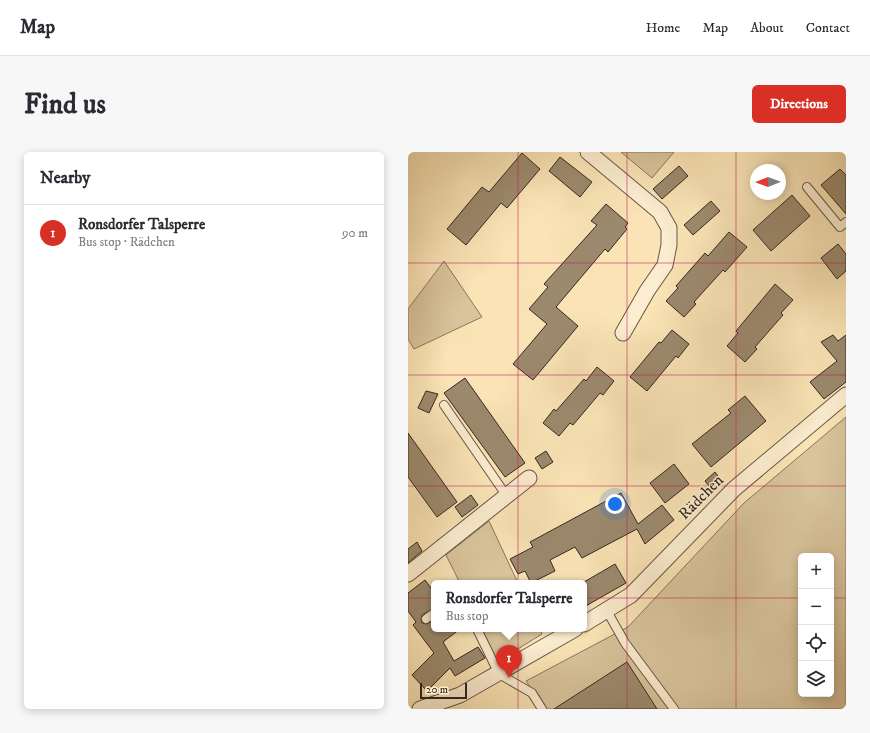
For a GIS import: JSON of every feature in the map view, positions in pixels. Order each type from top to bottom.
[{"type":"street","points":[[588,152],[660,212],[669,228],[669,245],[665,265],[647,291],[623,332]]},
{"type":"street","name":"Rädchen","points":[[587,622],[631,595],[734,489],[846,396]]},
{"type":"street","points":[[408,574],[528,478]]},
{"type":"street","points":[[420,709],[460,695],[570,632]]},
{"type":"lane","points":[[806,187],[840,227],[846,222]]},
{"type":"lane","points":[[444,405],[506,495]]},
{"type":"lane","points":[[607,611],[625,643],[674,709]]},
{"type":"lane","points":[[426,619],[431,615]]},
{"type":"lane","points":[[478,632],[499,674],[532,693],[542,709]]},
{"type":"shaded area","points":[[621,152],[674,152],[652,178]]},
{"type":"shaded area","points":[[444,261],[482,317],[414,349],[408,339],[408,309]]},
{"type":"shaded area","points":[[846,417],[846,709],[544,709],[526,681],[628,627],[744,503]]},
{"type":"shaded area","points":[[489,521],[517,580],[458,580],[446,555]]},
{"type":"shaded area","points":[[483,632],[541,632],[542,634],[497,662]]},
{"type":"building","points":[[522,153],[540,169],[507,208],[501,203],[466,245],[447,229],[482,187],[489,192]]},
{"type":"building","points":[[560,157],[592,182],[580,197],[549,171]]},
{"type":"building","points":[[679,166],[688,176],[662,199],[653,189]]},
{"type":"building","points":[[840,169],[846,175],[846,214],[821,185]]},
{"type":"building","points":[[792,195],[810,216],[771,251],[753,230]]},
{"type":"building","points":[[711,201],[720,211],[693,235],[684,225]]},
{"type":"building","points":[[606,204],[628,223],[625,227],[627,229],[608,252],[605,249],[556,307],[578,326],[533,380],[513,364],[547,324],[529,309],[548,287],[544,284],[597,225],[591,221]]},
{"type":"building","points":[[729,232],[747,247],[725,272],[723,270],[694,302],[696,304],[684,317],[666,301],[678,288],[676,286],[705,253],[708,256]]},
{"type":"building","points":[[838,244],[846,254],[846,271],[837,279],[821,258]]},
{"type":"building","points":[[775,284],[793,300],[781,313],[783,315],[755,347],[757,349],[745,362],[727,346],[738,333],[736,331]]},
{"type":"building","points":[[672,330],[689,344],[678,358],[676,356],[647,391],[630,377],[659,342],[661,343]]},
{"type":"building","points":[[833,335],[838,341],[846,335],[846,382],[824,399],[810,382],[837,361],[821,342]]},
{"type":"building","points":[[597,367],[614,381],[603,395],[600,393],[573,425],[570,423],[559,436],[543,423],[554,409],[556,411],[584,379],[586,381]]},
{"type":"building","points":[[465,378],[525,463],[505,477],[444,393]]},
{"type":"building","points":[[426,391],[438,394],[429,413],[418,408]]},
{"type":"building","points":[[745,396],[766,421],[711,467],[692,444],[731,413],[728,410]]},
{"type":"building","points":[[408,433],[457,502],[437,517],[408,477]]},
{"type":"building","points":[[546,451],[553,462],[542,469],[535,458]]},
{"type":"building","points":[[674,464],[689,484],[665,503],[650,483]]},
{"type":"building","points":[[715,472],[723,483],[713,491],[705,481]]},
{"type":"building","points":[[621,493],[638,524],[662,505],[674,520],[645,544],[637,529],[582,558],[575,547],[550,560],[555,571],[537,580],[530,580],[525,571],[518,574],[510,559],[533,547],[530,542]]},
{"type":"building","points":[[471,495],[478,505],[462,517],[455,507]]},
{"type":"building","points":[[417,542],[422,551],[408,563],[408,549]]},
{"type":"building","points":[[615,564],[626,583],[587,605],[587,580]]},
{"type":"building","points":[[425,580],[431,588],[431,610],[422,615],[422,623],[427,624],[431,622],[431,632],[456,632],[443,642],[454,661],[478,647],[485,658],[455,676],[450,668],[427,691],[412,675],[434,653],[413,625],[416,622],[408,611],[408,593]]},
{"type":"building","points":[[627,662],[657,709],[554,709]]},
{"type":"place","name":"Ronsdorfer Talsperre","points":[[509,678]]}]
